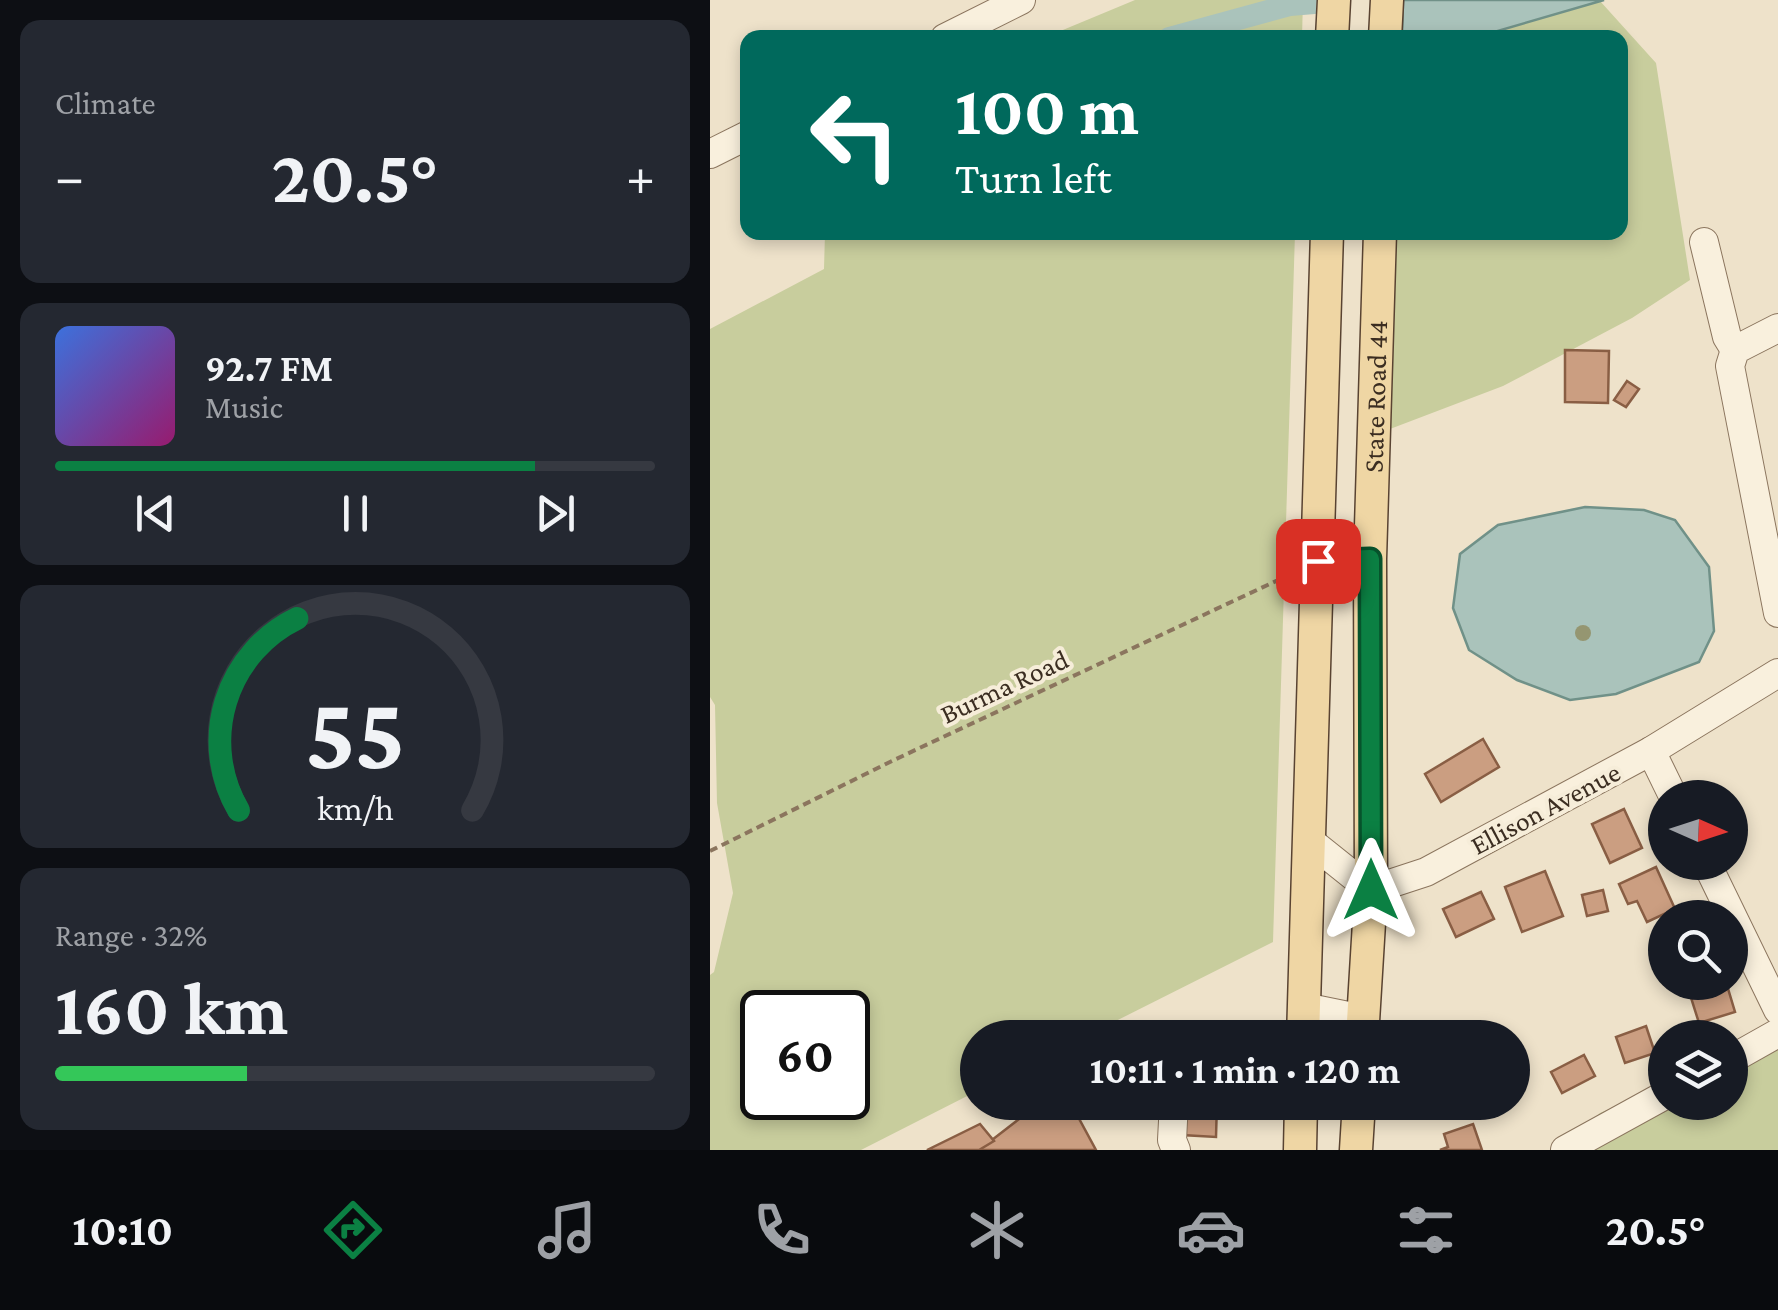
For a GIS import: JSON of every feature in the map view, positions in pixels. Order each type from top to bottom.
[{"type":"main road","points":[[1332,30],[1334,0]]},
{"type":"main road","points":[[1386,0],[1386,30]]},
{"type":"main road","name":"State Road 44","points":[[1304,1020],[1327,240]]},
{"type":"main road","name":"State Road 44","points":[[1363,1020],[1371,890],[1370,559],[1380,240]]},
{"type":"main road","points":[[1318,561],[1370,559]]},
{"type":"main road","points":[[1300,1150],[1301,1120]]},
{"type":"main road","points":[[1356,1150],[1357,1120]]},
{"type":"street","points":[[961,30],[1021,0]]},
{"type":"street","points":[[710,154],[740,139]]},
{"type":"street","points":[[1704,242],[1734,354]]},
{"type":"street","points":[[1778,328],[1734,354],[1730,366],[1778,613]]},
{"type":"street","name":"Ellison Avenue","points":[[1371,890],[1426,872],[1651,751],[1778,673]]},
{"type":"street","points":[[1651,751],[1665,780]]},
{"type":"street","points":[[1310,842],[1371,890]]},
{"type":"street","points":[[1715,880],[1778,1010]]},
{"type":"street","points":[[1748,1050],[1778,1033]]},
{"type":"street","points":[[1565,1150],[1648,1104]]},
{"type":"street","points":[[1173,1120],[1172,1140],[1176,1150]]},
{"type":"path","name":"Burma Road","points":[[710,851],[1318,561]]},
{"type":"green space","points":[[1135,0],[1303,0],[1302,30],[1063,30]]},
{"type":"green space","points":[[1600,1],[1626,30],[1501,30]]},
{"type":"green space","points":[[1628,32],[1656,63],[1690,280],[1632,318],[1503,386],[1390,429],[1396,240],[1628,240]]},
{"type":"green space","points":[[825,240],[1295,240],[1273,942],[1118,1020],[960,1020],[960,1100],[861,1150],[710,1150],[710,975],[714,972],[733,893],[717,803],[715,705],[710,697],[710,329],[824,269]]},
{"type":"green space","points":[[1778,1024],[1778,1150],[1556,1150],[1600,1113],[1648,1092],[1648,1120],[1748,1120],[1748,1045]]},
{"type":"water","points":[[1403,0],[1604,0],[1501,30],[1402,30]]},
{"type":"water","points":[[1585,507],[1644,510],[1675,520],[1709,567],[1714,631],[1699,662],[1616,694],[1570,700],[1517,680],[1469,650],[1453,608],[1460,554],[1498,525]]},
{"type":"building","points":[[1565,350],[1609,351],[1608,403],[1565,402]]},
{"type":"building","points":[[1627,381],[1639,389],[1626,407],[1614,400]]},
{"type":"building","points":[[1483,739],[1499,767],[1441,802],[1425,774]]},
{"type":"building","points":[[1624,809],[1642,848],[1610,863],[1592,824]]},
{"type":"building","points":[[1545,871],[1563,916],[1522,932],[1505,887]]},
{"type":"building","points":[[1648,871],[1648,880],[1662,880],[1671,900],[1648,900],[1647,922],[1637,901],[1628,904],[1619,884]]},
{"type":"building","points":[[1603,890],[1608,911],[1587,916],[1582,895]]},
{"type":"building","points":[[1481,892],[1494,919],[1456,937],[1443,909]]},
{"type":"building","points":[[1692,1000],[1731,1000],[1735,1012],[1698,1020]]},
{"type":"building","points":[[1646,1026],[1648,1055],[1625,1063],[1616,1037]]},
{"type":"building","points":[[1584,1055],[1595,1076],[1562,1093],[1551,1072]]},
{"type":"building","points":[[1018,1120],[1080,1120],[1096,1150],[979,1150]]},
{"type":"building","points":[[1182,1120],[1216,1120],[1216,1137],[1182,1135]]},
{"type":"building","points":[[980,1124],[994,1141],[979,1150],[927,1150]]},
{"type":"building","points":[[1473,1124],[1482,1150],[1440,1150],[1448,1147],[1444,1134]]},
{"type":"waterway","points":[[1198,30],[1290,5],[1314,3]]},
{"type":"route","points":[[1318,561],[1370,559],[1371,890]]}]
